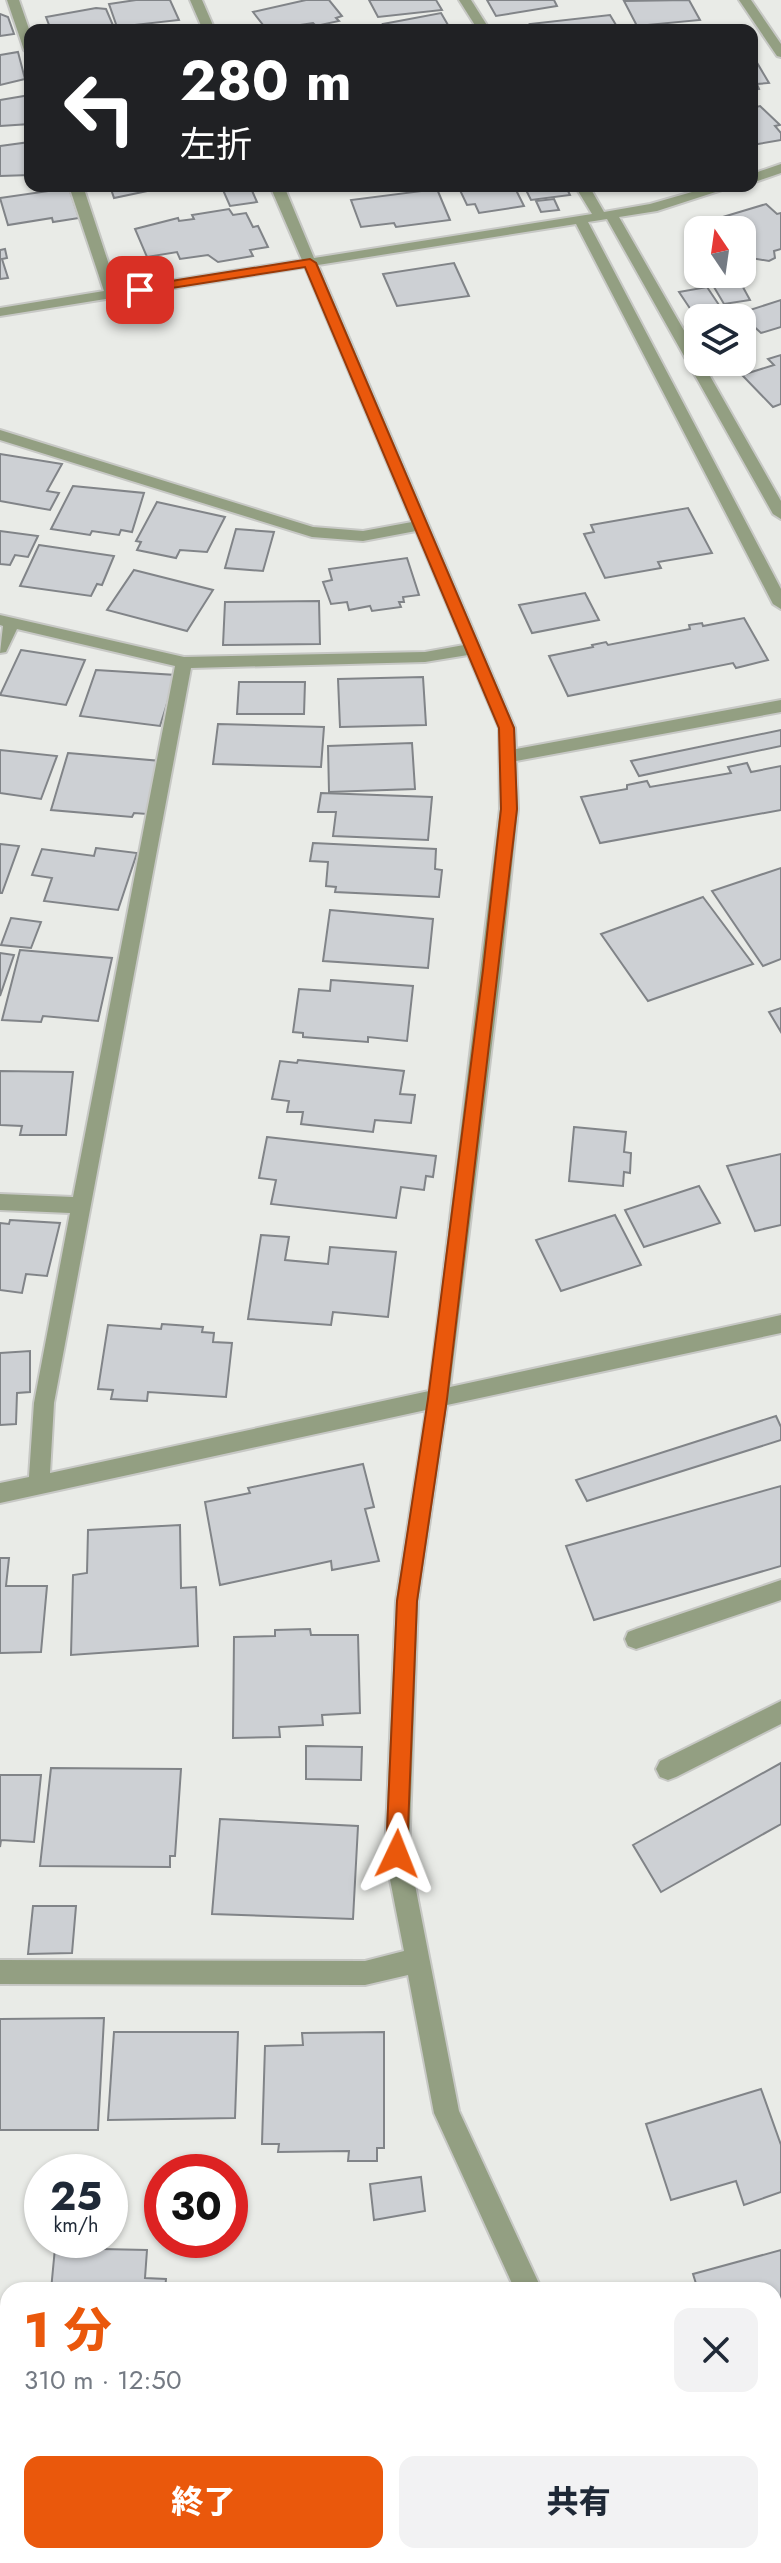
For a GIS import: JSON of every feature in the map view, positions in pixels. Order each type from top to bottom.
[{"type":"street","points":[[0,3],[13,0],[24,32]]},
{"type":"street","points":[[196,0],[206,24]]},
{"type":"street","points":[[465,0],[480,24]]},
{"type":"street","points":[[745,0],[781,53]]},
{"type":"street","points":[[758,177],[781,168]]},
{"type":"street","points":[[78,192],[112,294]]},
{"type":"street","points":[[280,192],[507,728],[509,809],[498,911],[438,1399],[407,1601],[397,1854],[447,2113],[525,2282]]},
{"type":"street","points":[[587,192],[606,215],[781,514]]},
{"type":"street","points":[[0,312],[652,208],[707,192]]},
{"type":"street","points":[[580,219],[781,604]]},
{"type":"street","points":[[0,435],[312,532],[363,536],[422,525]]},
{"type":"street","points":[[0,648],[6,622],[184,663],[425,657],[472,649]]},
{"type":"street","points":[[39,1485],[44,1403],[184,663]]},
{"type":"street","points":[[507,757],[781,706]]},
{"type":"street","points":[[0,1202],[82,1205]]},
{"type":"street","points":[[0,1493],[781,1324]]},
{"type":"street","points":[[636,1639],[781,1590]]},
{"type":"street","points":[[668,1769],[781,1712]]},
{"type":"street","points":[[0,1972],[365,1973],[418,1960]]},
{"type":"building","points":[[170,0],[179,20],[116,24],[109,4]]},
{"type":"building","points":[[306,0],[329,0],[342,16],[336,18],[339,21],[325,24],[262,24],[253,12]]},
{"type":"building","points":[[369,0],[436,0],[442,10],[378,17]]},
{"type":"building","points":[[487,0],[554,0],[557,6],[496,16]]},
{"type":"building","points":[[689,0],[700,20],[636,24],[624,1]]},
{"type":"building","points":[[106,9],[112,24],[49,24],[46,17]]},
{"type":"building","points":[[441,13],[447,24],[383,24]]},
{"type":"building","points":[[0,14],[8,17],[14,34],[0,36]]},
{"type":"building","points":[[610,15],[615,24],[530,24]]},
{"type":"building","points":[[18,52],[24,79],[0,85],[0,55]]},
{"type":"building","points":[[758,64],[769,83],[758,84]]},
{"type":"building","points":[[24,96],[24,124],[0,126],[0,100]]},
{"type":"building","points":[[758,106],[780,125],[775,126],[781,133],[781,140],[758,144]]},
{"type":"building","points":[[24,143],[24,175],[0,176],[0,146]]},
{"type":"building","points":[[41,192],[70,192],[79,218],[53,222],[52,218],[8,225],[0,198]]},
{"type":"building","points":[[112,192],[142,192],[114,198]]},
{"type":"building","points":[[224,192],[253,192],[257,202],[230,206]]},
{"type":"building","points":[[438,192],[450,220],[396,227],[394,223],[361,227],[351,200]]},
{"type":"building","points":[[461,192],[517,192],[524,206],[479,213],[475,204],[467,205]]},
{"type":"building","points":[[527,192],[568,192],[570,195],[531,200]]},
{"type":"building","points":[[554,199],[559,210],[541,212],[536,201]]},
{"type":"building","points":[[766,204],[777,214],[781,213],[781,249],[774,251],[775,258],[769,261],[756,259],[756,216],[726,216]]},
{"type":"building","points":[[229,209],[233,215],[246,213],[253,227],[258,226],[268,247],[250,250],[253,256],[218,262],[208,255],[180,259],[177,252],[147,257],[135,229],[178,218],[179,221],[194,219],[192,215]]},
{"type":"building","points":[[5,249],[7,258],[2,259],[8,278],[0,279],[0,250]]},
{"type":"building","points":[[454,263],[469,296],[397,306],[383,274]]},
{"type":"building","points":[[708,288],[718,304],[687,304],[679,292]]},
{"type":"building","points":[[715,288],[743,288],[750,300],[724,304]]},
{"type":"building","points":[[781,300],[781,327],[761,333],[756,328],[756,308]]},
{"type":"building","points":[[781,355],[781,404],[773,407],[743,376],[756,376],[756,371],[774,365],[768,359]]},
{"type":"building","points":[[0,454],[62,464],[47,491],[59,493],[50,510],[0,501]]},
{"type":"building","points":[[73,486],[144,493],[132,532],[121,530],[119,535],[92,531],[90,535],[51,529]]},
{"type":"building","points":[[157,502],[225,517],[207,552],[180,550],[176,558],[137,550],[141,542],[136,541]]},
{"type":"building","points":[[688,508],[712,553],[658,562],[661,568],[605,578],[584,534],[594,532],[591,525]]},
{"type":"building","points":[[236,529],[274,532],[263,571],[225,568]]},
{"type":"building","points":[[0,531],[38,536],[28,557],[15,555],[10,565],[0,564]]},
{"type":"building","points":[[39,545],[114,556],[102,585],[97,584],[91,596],[20,586]]},
{"type":"building","points":[[407,558],[419,595],[403,597],[404,602],[399,602],[401,607],[372,611],[370,606],[349,610],[347,602],[331,604],[323,582],[332,580],[329,569]]},
{"type":"building","points":[[134,570],[213,590],[187,631],[107,610]]},
{"type":"building","points":[[585,593],[599,620],[532,633],[519,605]]},
{"type":"building","points":[[319,601],[320,644],[223,645],[225,602]]},
{"type":"building","points":[[744,618],[768,660],[736,668],[733,663],[568,696],[549,656],[606,642],[608,645],[690,629],[689,625],[702,623],[703,626]]},
{"type":"building","points":[[21,650],[85,660],[66,705],[0,695]]},
{"type":"building","points":[[96,670],[176,675],[160,726],[80,716]]},
{"type":"building","points":[[423,677],[426,725],[340,727],[338,679]]},
{"type":"building","points":[[239,682],[305,682],[304,714],[237,714]]},
{"type":"building","points":[[218,724],[324,727],[321,767],[213,764]]},
{"type":"building","points":[[781,730],[781,746],[639,776],[631,761]]},
{"type":"building","points":[[412,743],[415,789],[329,792],[328,746]]},
{"type":"building","points":[[0,750],[57,756],[41,799],[0,793]]},
{"type":"building","points":[[68,753],[161,761],[147,814],[134,813],[132,817],[51,810]]},
{"type":"building","points":[[747,763],[751,772],[781,766],[781,810],[600,843],[581,797],[627,789],[627,785],[647,781],[650,787],[731,773],[728,767]]},
{"type":"building","points":[[321,793],[432,797],[428,840],[333,836],[336,812],[318,812]]},
{"type":"building","points":[[313,843],[436,849],[435,869],[442,870],[439,897],[335,892],[336,887],[326,886],[328,862],[310,861]]},
{"type":"building","points":[[0,844],[19,846],[2,893],[0,893]]},
{"type":"building","points":[[96,848],[137,853],[118,910],[44,901],[52,878],[32,875],[42,849],[94,856]]},
{"type":"building","points":[[781,868],[781,959],[763,966],[712,891]]},
{"type":"building","points":[[703,897],[753,964],[648,1001],[601,934]]},
{"type":"building","points":[[330,910],[433,919],[428,968],[323,961]]},
{"type":"building","points":[[11,918],[41,922],[31,948],[1,945]]},
{"type":"building","points":[[20,950],[112,958],[98,1021],[43,1016],[41,1022],[2,1020]]},
{"type":"building","points":[[0,953],[14,955],[0,996]]},
{"type":"building","points":[[331,980],[413,986],[407,1041],[368,1037],[368,1042],[303,1037],[303,1033],[293,1032],[299,989],[330,991]]},
{"type":"building","points":[[781,1008],[781,1032],[769,1012]]},
{"type":"building","points":[[298,1060],[404,1071],[400,1094],[415,1095],[411,1123],[375,1120],[373,1132],[301,1124],[303,1112],[287,1112],[289,1101],[272,1099],[280,1061],[297,1063]]},
{"type":"building","points":[[0,1071],[73,1072],[66,1135],[20,1135],[22,1126],[0,1125]]},
{"type":"building","points":[[574,1127],[626,1132],[624,1152],[631,1153],[630,1173],[624,1172],[623,1186],[569,1181]]},
{"type":"building","points":[[267,1137],[436,1156],[433,1177],[426,1176],[424,1190],[401,1187],[396,1218],[271,1204],[276,1180],[259,1178]]},
{"type":"building","points":[[781,1154],[781,1225],[755,1231],[727,1166]]},
{"type":"building","points":[[699,1186],[720,1223],[644,1247],[625,1210]]},
{"type":"building","points":[[615,1215],[641,1265],[561,1291],[536,1240]]},
{"type":"building","points":[[10,1220],[60,1223],[47,1276],[26,1274],[22,1293],[0,1290],[0,1223],[9,1224]]},
{"type":"building","points":[[261,1235],[289,1237],[285,1260],[328,1264],[330,1247],[396,1252],[388,1317],[333,1312],[331,1325],[248,1319]]},
{"type":"building","points":[[162,1324],[203,1327],[202,1332],[214,1333],[213,1342],[232,1343],[226,1397],[148,1392],[147,1401],[111,1399],[113,1390],[98,1389],[108,1325],[161,1329]]},
{"type":"building","points":[[30,1351],[30,1392],[17,1393],[16,1424],[0,1425],[0,1353]]},
{"type":"building","points":[[776,1416],[781,1427],[781,1440],[587,1501],[576,1480]]},
{"type":"building","points":[[363,1464],[374,1507],[365,1509],[379,1561],[332,1570],[331,1561],[220,1585],[205,1502],[250,1493],[248,1488]]},
{"type":"building","points":[[781,1486],[781,1566],[594,1620],[566,1546]]},
{"type":"building","points":[[180,1525],[181,1588],[196,1587],[198,1646],[71,1655],[73,1575],[87,1573],[88,1530]]},
{"type":"building","points":[[0,1558],[9,1558],[6,1586],[47,1586],[41,1652],[0,1653]]},
{"type":"building","points":[[310,1629],[311,1635],[358,1635],[360,1713],[322,1715],[323,1725],[279,1727],[280,1737],[233,1738],[234,1637],[275,1636],[275,1630]]},
{"type":"building","points":[[306,1746],[362,1747],[361,1780],[306,1779]]},
{"type":"building","points":[[781,1763],[781,1824],[661,1892],[633,1845]]},
{"type":"building","points":[[51,1768],[181,1769],[175,1856],[170,1856],[170,1867],[40,1866]]},
{"type":"building","points":[[0,1775],[41,1775],[34,1842],[1,1840],[0,1847]]},
{"type":"building","points":[[220,1819],[358,1826],[353,1919],[212,1914]]},
{"type":"building","points":[[33,1906],[76,1906],[72,1953],[28,1954]]},
{"type":"building","points":[[104,2018],[98,2130],[0,2130],[0,2019]]},
{"type":"building","points":[[114,2032],[238,2032],[235,2118],[108,2120]]},
{"type":"building","points":[[384,2032],[384,2148],[377,2148],[377,2161],[348,2161],[349,2151],[278,2152],[279,2144],[262,2144],[265,2046],[303,2045],[302,2033]]},
{"type":"building","points":[[761,2089],[781,2145],[781,2192],[744,2205],[736,2181],[671,2200],[646,2124]]},
{"type":"building","points":[[421,2177],[425,2211],[374,2220],[370,2184]]},
{"type":"building","points":[[128,2250],[144,2250],[145,2278],[166,2279],[166,2282],[52,2282],[54,2258],[128,2258]]},
{"type":"building","points":[[781,2250],[781,2282],[696,2282],[693,2274]]},
{"type":"route","points":[[140,290],[310,263],[507,728],[509,809],[492,970],[438,1399],[407,1601],[397,1854]]}]
